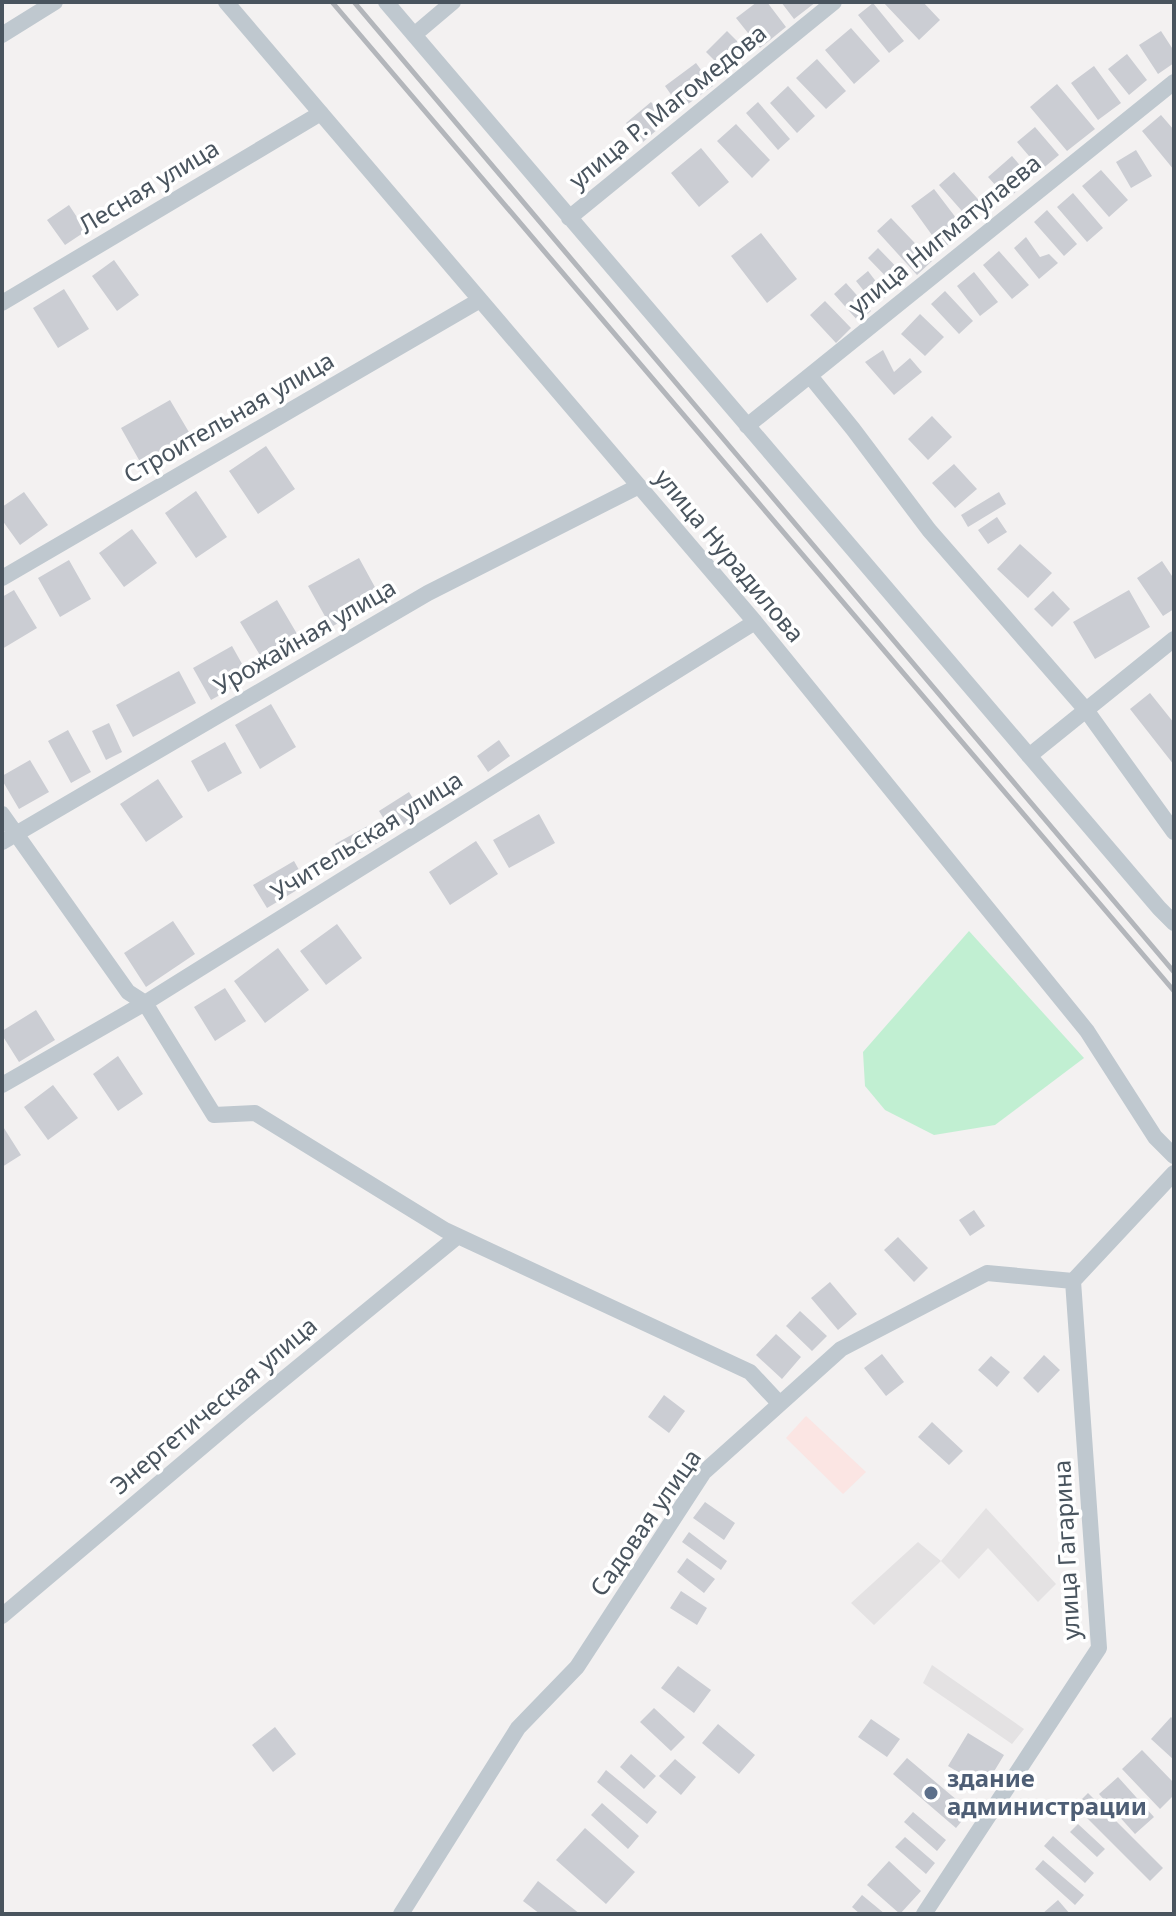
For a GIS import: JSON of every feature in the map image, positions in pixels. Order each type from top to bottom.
[{"type":"street","points":[[2,35],[55,2]]},
{"type":"street","name":"улица Нурадилова","points":[[226,2],[755,622],[1087,1031],[1155,1137],[1174,1156]]},
{"type":"street","points":[[386,2],[1174,923]]},
{"type":"street","points":[[414,35],[453,2]]},
{"type":"street","name":"улица Р. Магомедова","points":[[569,218],[834,2]]},
{"type":"street","name":"улица Нигматулаева","points":[[747,426],[1174,82]]},
{"type":"street","name":"Лесная улица","points":[[2,303],[321,113]]},
{"type":"street","name":"Строительная улица","points":[[2,578],[480,300]]},
{"type":"street","points":[[810,376],[929,530],[1086,710],[1174,832]]},
{"type":"street","name":"Урожайная улица","points":[[9,838],[428,593],[639,486]]},
{"type":"street","name":"Учительская улица","points":[[2,1085],[145,1003],[755,622]]},
{"type":"street","points":[[1029,756],[1174,639]]},
{"type":"street","points":[[2,814],[9,838],[128,992],[145,1003],[214,1115],[255,1113],[445,1230],[750,1372],[779,1403]]},
{"type":"street","points":[[1073,1281],[1174,1173]]},
{"type":"street","name":"Энергетическая улица","points":[[2,1616],[458,1236]]},
{"type":"street","name":"Садовая улица","points":[[401,1914],[518,1728],[577,1667],[704,1472],[841,1349],[987,1273],[1073,1281]]},
{"type":"street","name":"улица Гагарина","points":[[924,1914],[1099,1648],[1073,1281]]},
{"type":"shaded area","points":[[806,1416],[866,1472],[843,1494],[786,1438]]},
{"type":"shaded area","points":[[986,1508],[1056,1584],[1038,1602],[988,1548],[959,1579],[941,1561]]},
{"type":"shaded area","points":[[918,1542],[941,1561],[874,1625],[851,1603]]},
{"type":"shaded area","points":[[932,1665],[1024,1729],[1012,1744],[923,1683]]},
{"type":"green space","points":[[969,931],[1084,1058],[995,1125],[934,1135],[885,1110],[865,1086],[863,1052]]},
{"type":"building","points":[[757,2],[767,2],[786,27],[760,48],[736,18]]},
{"type":"building","points":[[781,2],[816,2],[794,19]]},
{"type":"building","points":[[883,2],[923,2],[940,20],[919,40]]},
{"type":"building","points":[[873,3],[904,41],[889,53],[858,15]]},
{"type":"building","points":[[851,28],[880,61],[854,84],[825,50]]},
{"type":"building","points":[[727,31],[747,51],[726,72],[706,52]]},
{"type":"building","points":[[1161,31],[1174,51],[1174,63],[1158,74],[1139,45]]},
{"type":"building","points":[[1127,54],[1147,80],[1129,95],[1108,69]]},
{"type":"building","points":[[817,59],[846,91],[826,109],[796,78]]},
{"type":"building","points":[[696,63],[713,86],[681,109],[665,86]]},
{"type":"building","points":[[1094,66],[1121,103],[1098,120],[1071,83]]},
{"type":"building","points":[[1057,84],[1095,129],[1067,151],[1030,107]]},
{"type":"building","points":[[788,86],[815,116],[797,133],[770,103]]},
{"type":"building","points":[[651,102],[667,121],[643,142],[626,123]]},
{"type":"building","points":[[758,102],[790,139],[778,150],[746,113]]},
{"type":"building","points":[[1161,115],[1174,130],[1174,170],[1142,131]]},
{"type":"building","points":[[736,124],[770,160],[752,178],[717,141]]},
{"type":"building","points":[[1035,127],[1059,155],[1041,170],[1017,142]]},
{"type":"building","points":[[701,148],[729,182],[699,207],[671,173]]},
{"type":"building","points":[[1136,150],[1152,176],[1131,188],[1116,162]]},
{"type":"building","points":[[1012,156],[1031,178],[1008,199],[988,177]]},
{"type":"building","points":[[1101,170],[1128,200],[1109,217],[1082,186]]},
{"type":"building","points":[[954,172],[984,206],[969,219],[939,185]]},
{"type":"building","points":[[934,189],[966,231],[942,249],[911,206]]},
{"type":"building","points":[[1073,193],[1103,228],[1087,242],[1057,207]]},
{"type":"building","points":[[69,205],[86,231],[65,245],[47,220]]},
{"type":"building","points":[[1047,210],[1077,244],[1064,256],[1034,222]]},
{"type":"building","points":[[891,218],[932,261],[917,275],[877,231]]},
{"type":"building","points":[[761,233],[797,279],[767,303],[731,256]]},
{"type":"building","points":[[1026,237],[1040,257],[1049,254],[1058,263],[1039,279],[1014,248]]},
{"type":"building","points":[[878,248],[908,279],[898,289],[868,258]]},
{"type":"building","points":[[999,251],[1029,285],[1012,299],[983,265]]},
{"type":"building","points":[[114,260],[139,295],[117,311],[92,276]]},
{"type":"building","points":[[868,271],[887,296],[875,305],[856,281]]},
{"type":"building","points":[[974,272],[998,302],[980,316],[957,286]]},
{"type":"building","points":[[846,283],[871,311],[859,322],[834,294]]},
{"type":"building","points":[[64,289],[89,329],[58,348],[33,308]]},
{"type":"building","points":[[945,291],[973,321],[959,334],[931,304]]},
{"type":"building","points":[[825,301],[851,328],[836,343],[810,315]]},
{"type":"building","points":[[920,314],[944,337],[925,356],[901,334]]},
{"type":"building","points":[[883,350],[894,372],[910,358],[922,372],[894,395],[865,362]]},
{"type":"building","points":[[170,400],[193,439],[143,467],[121,428]]},
{"type":"building","points":[[932,416],[952,437],[928,460],[908,439]]},
{"type":"building","points":[[266,446],[295,489],[258,514],[229,471]]},
{"type":"building","points":[[954,464],[977,489],[955,508],[932,483]]},
{"type":"building","points":[[196,491],[227,537],[196,558],[165,513]]},
{"type":"building","points":[[24,492],[48,525],[20,545],[2,520],[2,507]]},
{"type":"building","points":[[999,492],[1006,504],[968,527],[961,515]]},
{"type":"building","points":[[997,517],[1007,532],[988,544],[978,530]]},
{"type":"building","points":[[132,529],[157,563],[124,587],[99,553]]},
{"type":"building","points":[[1020,544],[1052,573],[1028,598],[997,569]]},
{"type":"building","points":[[359,558],[382,600],[331,627],[308,586]]},
{"type":"building","points":[[69,560],[91,599],[60,617],[38,578]]},
{"type":"building","points":[[1162,561],[1174,579],[1174,609],[1163,616],[1137,578]]},
{"type":"building","points":[[14,590],[37,628],[2,649],[2,597]]},
{"type":"building","points":[[1129,590],[1150,627],[1095,659],[1073,622]]},
{"type":"building","points":[[1053,591],[1070,609],[1052,627],[1034,609]]},
{"type":"building","points":[[277,600],[303,644],[266,665],[240,622]]},
{"type":"building","points":[[232,646],[250,678],[211,700],[193,668]]},
{"type":"building","points":[[179,671],[196,703],[133,737],[116,705]]},
{"type":"building","points":[[1150,693],[1174,723],[1174,765],[1130,709]]},
{"type":"building","points":[[271,704],[296,747],[260,769],[235,725]]},
{"type":"building","points":[[109,723],[122,752],[106,760],[92,731]]},
{"type":"building","points":[[68,730],[91,772],[71,783],[48,741]]},
{"type":"building","points":[[499,740],[510,756],[488,772],[477,756]]},
{"type":"building","points":[[225,742],[242,773],[208,792],[191,761]]},
{"type":"building","points":[[30,760],[49,792],[19,809],[2,776]]},
{"type":"building","points":[[158,779],[183,817],[146,842],[120,804]]},
{"type":"building","points":[[409,792],[422,813],[392,832],[379,811]]},
{"type":"building","points":[[539,814],[555,843],[509,868],[493,840]]},
{"type":"building","points":[[373,823],[383,840],[345,861],[335,844]]},
{"type":"building","points":[[476,841],[498,874],[450,905],[429,872]]},
{"type":"building","points":[[294,861],[307,884],[267,908],[253,885]]},
{"type":"building","points":[[173,921],[195,954],[146,987],[124,953]]},
{"type":"building","points":[[337,924],[362,958],[326,985],[300,951]]},
{"type":"building","points":[[278,948],[309,990],[265,1023],[234,981]]},
{"type":"building","points":[[225,988],[246,1021],[215,1041],[194,1007]]},
{"type":"building","points":[[36,1010],[55,1040],[19,1062],[2,1031]]},
{"type":"building","points":[[118,1056],[143,1094],[118,1111],[93,1074]]},
{"type":"building","points":[[53,1085],[78,1118],[48,1140],[24,1107]]},
{"type":"building","points":[[2,1125],[21,1155],[2,1167]]},
{"type":"building","points":[[974,1210],[985,1226],[970,1236],[959,1220]]},
{"type":"building","points":[[898,1237],[928,1268],[914,1282],[884,1250]]},
{"type":"building","points":[[830,1282],[857,1314],[838,1330],[811,1298]]},
{"type":"building","points":[[800,1311],[827,1336],[812,1351],[786,1326]]},
{"type":"building","points":[[776,1334],[801,1357],[782,1379],[756,1355]]},
{"type":"building","points":[[882,1354],[904,1382],[886,1396],[864,1368]]},
{"type":"building","points":[[1044,1355],[1060,1370],[1038,1393],[1023,1378]]},
{"type":"building","points":[[991,1356],[1010,1372],[997,1387],[978,1370]]},
{"type":"building","points":[[664,1395],[685,1411],[669,1433],[648,1417]]},
{"type":"building","points":[[932,1422],[963,1451],[949,1465],[918,1437]]},
{"type":"building","points":[[705,1502],[735,1523],[724,1540],[693,1518]]},
{"type":"building","points":[[689,1532],[727,1561],[721,1570],[682,1542]]},
{"type":"building","points":[[687,1558],[715,1579],[704,1593],[677,1572]]},
{"type":"building","points":[[681,1591],[707,1608],[697,1625],[670,1608]]},
{"type":"building","points":[[678,1666],[711,1690],[694,1713],[661,1688]]},
{"type":"building","points":[[654,1708],[685,1737],[671,1751],[640,1722]]},
{"type":"building","points":[[1171,1717],[1174,1720],[1174,1760],[1151,1739]]},
{"type":"building","points":[[871,1719],[900,1739],[887,1757],[858,1737]]},
{"type":"building","points":[[718,1724],[755,1755],[739,1774],[702,1743]]},
{"type":"building","points":[[275,1727],[296,1754],[273,1772],[252,1745]]},
{"type":"building","points":[[968,1733],[1004,1755],[984,1788],[948,1766]]},
{"type":"building","points":[[1142,1750],[1174,1783],[1174,1795],[1160,1809],[1122,1769]]},
{"type":"building","points":[[631,1754],[656,1776],[644,1789],[620,1767]]},
{"type":"building","name":"здание администрации","points":[[907,1758],[970,1811],[956,1828],[893,1774]]},
{"type":"building","points":[[675,1759],[696,1777],[681,1795],[659,1776]]},
{"type":"building","points":[[606,1770],[657,1812],[647,1824],[597,1782]]},
{"type":"building","points":[[1118,1777],[1154,1817],[1135,1834],[1099,1794]]},
{"type":"building","points":[[1088,1793],[1163,1868],[1150,1881],[1075,1806]]},
{"type":"building","points":[[602,1803],[639,1836],[628,1849],[591,1815]]},
{"type":"building","points":[[913,1812],[946,1840],[937,1851],[904,1822]]},
{"type":"building","points":[[1078,1824],[1105,1849],[1097,1857],[1070,1832]]},
{"type":"building","points":[[585,1828],[635,1872],[606,1904],[556,1860]]},
{"type":"building","points":[[1053,1836],[1094,1873],[1085,1883],[1044,1846]]},
{"type":"building","points":[[905,1837],[935,1863],[926,1874],[895,1847]]},
{"type":"building","points":[[1043,1860],[1084,1895],[1075,1905],[1035,1869]]},
{"type":"building","points":[[889,1861],[921,1891],[900,1914],[867,1885]]},
{"type":"building","points":[[538,1881],[580,1914],[540,1914],[523,1901]]},
{"type":"building","points":[[862,1895],[885,1914],[860,1914],[852,1907]]},
{"type":"building","points":[[1058,1900],[1070,1914],[1042,1914]]},
{"type":"railway","points":[[332,2],[1174,991]]},
{"type":"railway","points":[[354,2],[1174,972]]},
{"type":"place","name":"здание администрации","points":[[931,1793]]}]
